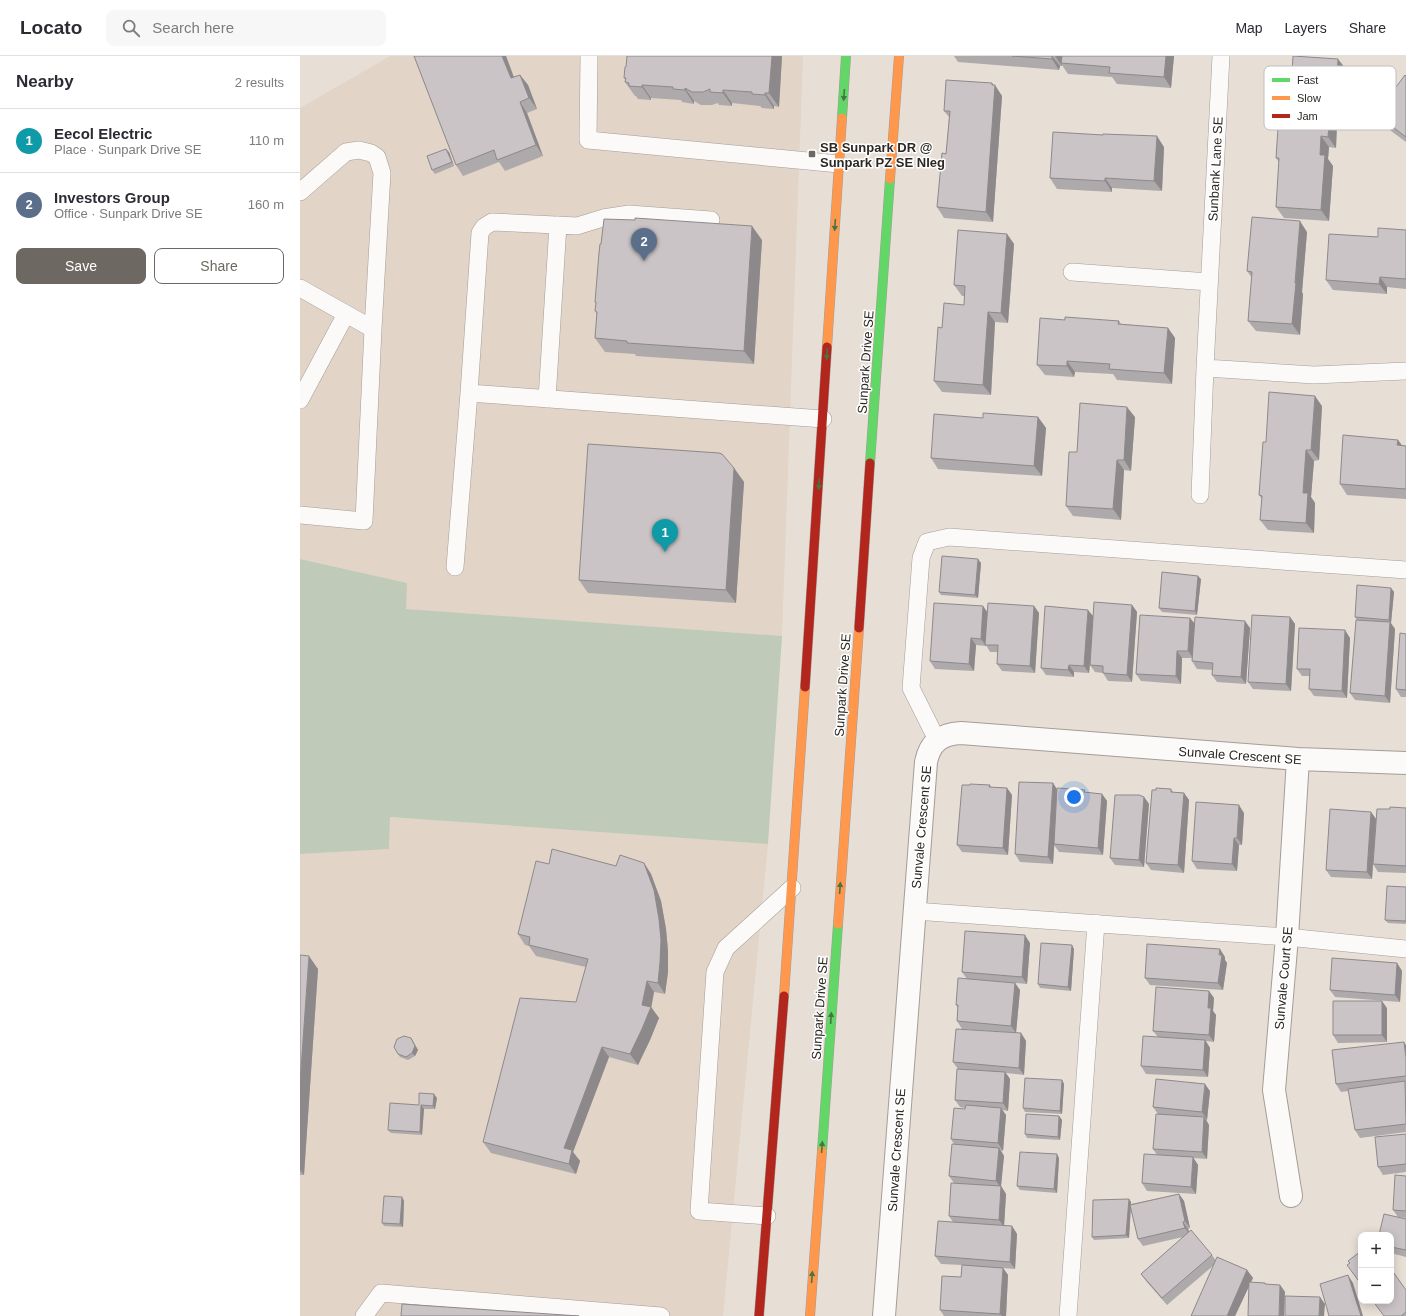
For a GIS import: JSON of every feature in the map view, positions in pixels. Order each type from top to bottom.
[{"type":"street","points":[[759,1316],[792,888],[846,56]]},
{"type":"street","name":"Sunpark Drive SE","points":[[810,1316],[899,56]]},
{"type":"street","name":"Sunvale Crescent SE","points":[[884,1316],[926,762],[927,754],[931,746],[944,736],[961,733],[1298,759],[1406,763]]},
{"type":"street","name":"Sunvale Court SE","points":[[1291,1196],[1274,1090],[1287,937],[1298,759]]},
{"type":"lane","points":[[589,56],[588,140],[839,164]]},
{"type":"lane","name":"Sunbank Lane SE","points":[[1200,495],[1221,56]]},
{"type":"lane","points":[[300,192],[346,152],[359,150],[371,153],[377,157],[382,173],[372,329],[364,521],[300,515]]},
{"type":"lane","points":[[455,567],[480,233],[484,227],[492,222],[577,226],[602,218],[630,214],[711,220]]},
{"type":"lane","points":[[547,399],[558,225]]},
{"type":"lane","points":[[1072,272],[1209,282]]},
{"type":"lane","points":[[300,288],[372,329]]},
{"type":"lane","points":[[300,400],[346,314]]},
{"type":"lane","points":[[1206,368],[1314,375],[1406,371]]},
{"type":"lane","points":[[469,393],[823,419]]},
{"type":"lane","points":[[937,740],[911,688],[921,558],[927,542],[949,537],[1406,570]]},
{"type":"lane","points":[[767,1216],[699,1211],[715,972],[726,948],[792,888]]},
{"type":"lane","points":[[914,911],[1287,937],[1406,949]]},
{"type":"lane","points":[[1068,1316],[1096,923]]},
{"type":"lane","points":[[364,1316],[381,1293],[661,1316]]},
{"type":"shaded area","points":[[390,56],[803,56],[782,636],[405,609],[407,583],[300,559],[300,108]]},
{"type":"shaded area","points":[[390,817],[768,844],[723,1316],[300,1316],[300,854],[389,849]]},
{"type":"green space","points":[[300,559],[407,583],[406,609],[782,636],[768,844],[390,817],[389,849],[300,854]]},
{"type":"building","points":[[414,56],[502,56],[511,78],[520,75],[529,98],[520,102],[536,145],[497,160],[494,150],[456,165]]},
{"type":"building","points":[[627,56],[772,56],[769,93],[765,93],[765,95],[752,94],[752,92],[723,90],[723,93],[710,92],[710,89],[703,92],[692,92],[685,88],[685,90],[673,89],[673,87],[642,85],[642,87],[629,86],[629,83],[625,82],[626,78],[624,78]]},
{"type":"building","points":[[1012,56],[1052,56],[1052,59]]},
{"type":"building","points":[[1062,56],[1166,56],[1164,77],[1109,73],[1110,67],[1061,63]]},
{"type":"building","points":[[1293,56],[1338,59],[1338,66],[1292,66]]},
{"type":"building","points":[[1405,75],[1406,137],[1396,129],[1396,87]]},
{"type":"building","points":[[946,80],[992,83],[992,85],[995,85],[986,212],[937,207],[942,153],[946,154],[950,111],[944,111]]},
{"type":"building","points":[[1278,130],[1329,130],[1328,137],[1321,136],[1320,155],[1325,155],[1321,210],[1276,207],[1279,158],[1276,158]]},
{"type":"building","points":[[1053,132],[1157,136],[1154,181],[1105,178],[1105,181],[1050,178]]},
{"type":"building","points":[[446,149],[452,162],[432,170],[427,156]]},
{"type":"building","points":[[1252,217],[1300,221],[1292,324],[1248,321],[1252,272],[1247,271]]},
{"type":"building","points":[[635,218],[752,226],[744,351],[627,343],[627,341],[595,338],[597,312],[595,311],[595,302],[599,253],[604,219],[635,220]]},
{"type":"building","points":[[1378,228],[1406,230],[1406,279],[1380,277],[1379,284],[1326,280],[1329,234],[1378,237]]},
{"type":"building","points":[[958,230],[1007,234],[1001,313],[988,312],[983,385],[934,381],[938,327],[942,328],[944,303],[964,305],[965,286],[954,285]]},
{"type":"building","points":[[1065,317],[1119,321],[1118,324],[1168,328],[1164,373],[1109,369],[1110,364],[1067,361],[1067,366],[1037,365],[1040,318],[1065,320]]},
{"type":"building","points":[[1269,392],[1315,396],[1311,450],[1306,450],[1303,493],[1308,493],[1306,523],[1260,520],[1262,496],[1259,495],[1263,442],[1266,442]]},
{"type":"building","points":[[1080,403],[1127,407],[1124,460],[1117,460],[1113,509],[1066,506],[1069,452],[1077,452]]},
{"type":"building","points":[[983,413],[1038,417],[1034,466],[931,458],[934,414],[983,418]]},
{"type":"building","points":[[1343,435],[1398,440],[1397,445],[1406,446],[1406,489],[1340,484]]},
{"type":"building","points":[[588,444],[722,454],[734,468],[726,590],[579,580]]},
{"type":"building","points":[[942,556],[978,559],[975,595],[939,592]]},
{"type":"building","points":[[1162,572],[1198,576],[1195,611],[1159,608]]},
{"type":"building","points":[[1357,585],[1391,588],[1389,620],[1355,617]]},
{"type":"building","points":[[1094,602],[1132,605],[1127,675],[1103,673],[1103,666],[1090,665]]},
{"type":"building","points":[[934,603],[983,606],[981,639],[971,638],[969,664],[930,661]]},
{"type":"building","points":[[988,603],[1034,606],[1030,666],[997,664],[998,645],[985,645]]},
{"type":"building","points":[[1045,606],[1088,610],[1084,666],[1069,665],[1068,670],[1041,668]]},
{"type":"building","points":[[1140,615],[1190,618],[1188,651],[1177,651],[1176,676],[1136,674]]},
{"type":"building","points":[[1252,615],[1290,617],[1286,684],[1248,682]]},
{"type":"building","points":[[1195,617],[1245,621],[1241,677],[1212,675],[1213,663],[1192,661]]},
{"type":"building","points":[[1356,620],[1390,622],[1385,696],[1350,693]]},
{"type":"building","points":[[1299,628],[1345,630],[1342,691],[1309,689],[1310,669],[1297,669]]},
{"type":"building","points":[[1400,633],[1406,634],[1406,690],[1396,689]]},
{"type":"building","points":[[1019,782],[1053,783],[1048,857],[1015,854]]},
{"type":"building","points":[[970,784],[1007,788],[1003,848],[957,845],[962,785]]},
{"type":"building","points":[[1057,788],[1085,790],[1084,792],[1102,794],[1098,848],[1054,844]]},
{"type":"building","points":[[1156,788],[1171,789],[1171,792],[1184,793],[1178,865],[1146,863],[1152,790],[1156,790]]},
{"type":"building","points":[[1115,795],[1139,795],[1144,797],[1139,860],[1110,858]]},
{"type":"building","points":[[1196,802],[1239,805],[1237,838],[1234,838],[1232,864],[1192,861]]},
{"type":"building","points":[[1390,807],[1406,808],[1406,866],[1373,864],[1377,809],[1390,809]]},
{"type":"building","points":[[1330,809],[1371,812],[1367,872],[1326,870]]},
{"type":"building","points":[[552,849],[616,866],[620,855],[644,863],[654,890],[661,940],[658,983],[647,981],[642,1005],[651,1007],[642,1029],[630,1054],[602,1047],[564,1148],[572,1150],[569,1164],[483,1142],[520,998],[576,1002],[588,959],[529,945],[530,937],[518,934],[536,861],[549,864]]},
{"type":"building","points":[[1387,886],[1406,887],[1406,921],[1385,920]]},
{"type":"building","points":[[965,931],[1025,935],[1022,977],[962,972]]},
{"type":"building","points":[[1041,943],[1072,945],[1068,987],[1038,984]]},
{"type":"building","points":[[1147,944],[1220,949],[1219,955],[1222,955],[1218,983],[1145,978]]},
{"type":"building","points":[[300,955],[309,956],[300,1083]]},
{"type":"building","points":[[1332,958],[1397,963],[1395,995],[1330,990]]},
{"type":"building","points":[[958,978],[1015,983],[1011,1026],[957,1021],[958,1005],[956,1005]]},
{"type":"building","points":[[1156,987],[1209,991],[1208,1008],[1211,1008],[1209,1035],[1153,1031]]},
{"type":"building","points":[[1333,1001],[1382,1001],[1382,1035],[1333,1035]]},
{"type":"building","points":[[956,1029],[1021,1033],[1019,1068],[953,1062]]},
{"type":"building","points":[[404,1036],[411,1038],[415,1046],[412,1053],[406,1057],[398,1054],[394,1047],[397,1039]]},
{"type":"building","points":[[1143,1036],[1205,1040],[1203,1070],[1141,1066]]},
{"type":"building","points":[[1404,1042],[1406,1076],[1336,1084],[1332,1050]]},
{"type":"building","points":[[957,1069],[1005,1072],[1003,1103],[955,1100]]},
{"type":"building","points":[[1025,1078],[1062,1080],[1060,1111],[1023,1108]]},
{"type":"building","points":[[1156,1079],[1205,1084],[1202,1112],[1153,1107]]},
{"type":"building","points":[[1405,1081],[1406,1124],[1355,1130],[1348,1089]]},
{"type":"building","points":[[419,1093],[434,1094],[433,1106],[421,1105],[420,1132],[388,1130],[390,1103],[419,1105]]},
{"type":"building","points":[[966,1105],[1001,1108],[998,1143],[951,1139],[954,1108],[965,1109]]},
{"type":"building","points":[[1026,1114],[1059,1116],[1058,1137],[1025,1134]]},
{"type":"building","points":[[1156,1114],[1204,1117],[1202,1152],[1153,1149]]},
{"type":"building","points":[[1406,1134],[1406,1164],[1378,1167],[1375,1137]]},
{"type":"building","points":[[952,1144],[999,1148],[996,1181],[949,1176]]},
{"type":"building","points":[[1020,1152],[1057,1154],[1054,1189],[1017,1186]]},
{"type":"building","points":[[1144,1154],[1193,1157],[1191,1187],[1142,1183]]},
{"type":"building","points":[[1395,1175],[1406,1176],[1406,1211],[1393,1210]]},
{"type":"building","points":[[951,1183],[1001,1186],[999,1220],[949,1216]]},
{"type":"building","points":[[1179,1194],[1185,1221],[1183,1222],[1185,1228],[1138,1239],[1130,1205]]},
{"type":"building","points":[[384,1196],[402,1197],[400,1224],[382,1223]]},
{"type":"building","points":[[1129,1199],[1126,1235],[1092,1237],[1093,1200]]},
{"type":"building","points":[[1384,1214],[1406,1219],[1406,1250],[1394,1248],[1394,1232],[1380,1232]]},
{"type":"building","points":[[938,1221],[1012,1226],[1010,1262],[935,1256]]},
{"type":"building","points":[[1191,1230],[1212,1255],[1162,1298],[1141,1274]]},
{"type":"building","points":[[1358,1253],[1358,1280],[1347,1265],[1350,1263],[1348,1261]]},
{"type":"building","points":[[1217,1257],[1247,1270],[1227,1316],[1191,1316]]},
{"type":"building","points":[[962,1265],[1003,1268],[1000,1314],[940,1310],[942,1276],[961,1277]]},
{"type":"building","points":[[1394,1273],[1406,1290],[1406,1312],[1401,1316],[1384,1316],[1375,1304],[1394,1304]]},
{"type":"building","points":[[1348,1275],[1361,1316],[1329,1316],[1320,1284]]},
{"type":"building","points":[[1249,1282],[1280,1285],[1279,1316],[1248,1316]]},
{"type":"building","points":[[1285,1296],[1320,1297],[1319,1316],[1285,1316]]},
{"type":"building","points":[[402,1304],[579,1316],[401,1316]]},
{"type":"traffic: fast","points":[[842,118],[846,56]]},
{"type":"traffic: fast","points":[[870,463],[890,179]]},
{"type":"traffic: fast","points":[[822,1151],[838,924]]},
{"type":"traffic: slow","points":[[890,179],[899,56]]},
{"type":"traffic: slow","points":[[827,347],[842,118]]},
{"type":"traffic: slow","points":[[838,924],[859,628]]},
{"type":"traffic: slow","points":[[784,996],[805,687]]},
{"type":"traffic: slow","points":[[810,1316],[822,1151]]},
{"type":"traffic: jam","points":[[805,687],[827,347]]},
{"type":"traffic: jam","points":[[859,628],[870,463]]},
{"type":"traffic: jam","points":[[759,1316],[784,996]]},
{"type":"place","name":"SB Sunpark DR @ Sunpark PZ SE Nleg","points":[[812,154]]},
{"type":"place","name":"Investors Group","points":[[644,261]]},
{"type":"place","name":"Eecol Electric","points":[[665,552]]}]
